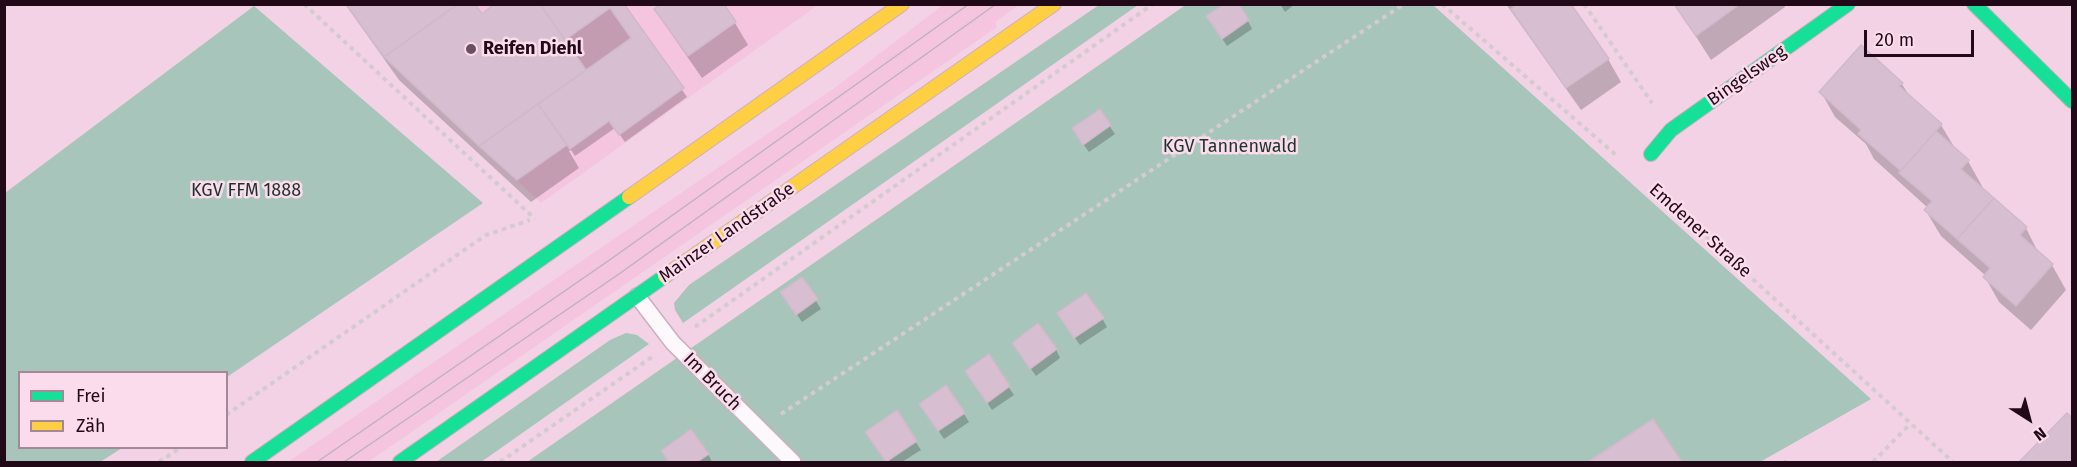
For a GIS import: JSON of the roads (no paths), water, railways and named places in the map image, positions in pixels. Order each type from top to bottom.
[{"type":"main road","points":[[252,462],[902,4]]},
{"type":"main road","name":"Mainzer Landstraße","points":[[400,462],[1054,4]]},
{"type":"main road","name":"Bingelsweg","points":[[1652,154],[1671,130],[1848,4]]},
{"type":"main road","points":[[1974,4],[2073,101]]},
{"type":"lane","name":"Im Bruch","points":[[638,296],[673,343],[793,462]]},
{"type":"tram line","points":[[317,462],[611,259],[969,4]]},
{"type":"tram line","points":[[344,462],[619,274],[996,4]]},
{"type":"place","name":"Reifen Diehl","points":[[471,49]]},
{"type":"park label","name":"KGV Tannenwald","points":[[1230,147]]},
{"type":"park label","name":"KGV FFM 1888","points":[[246,191]]}]
